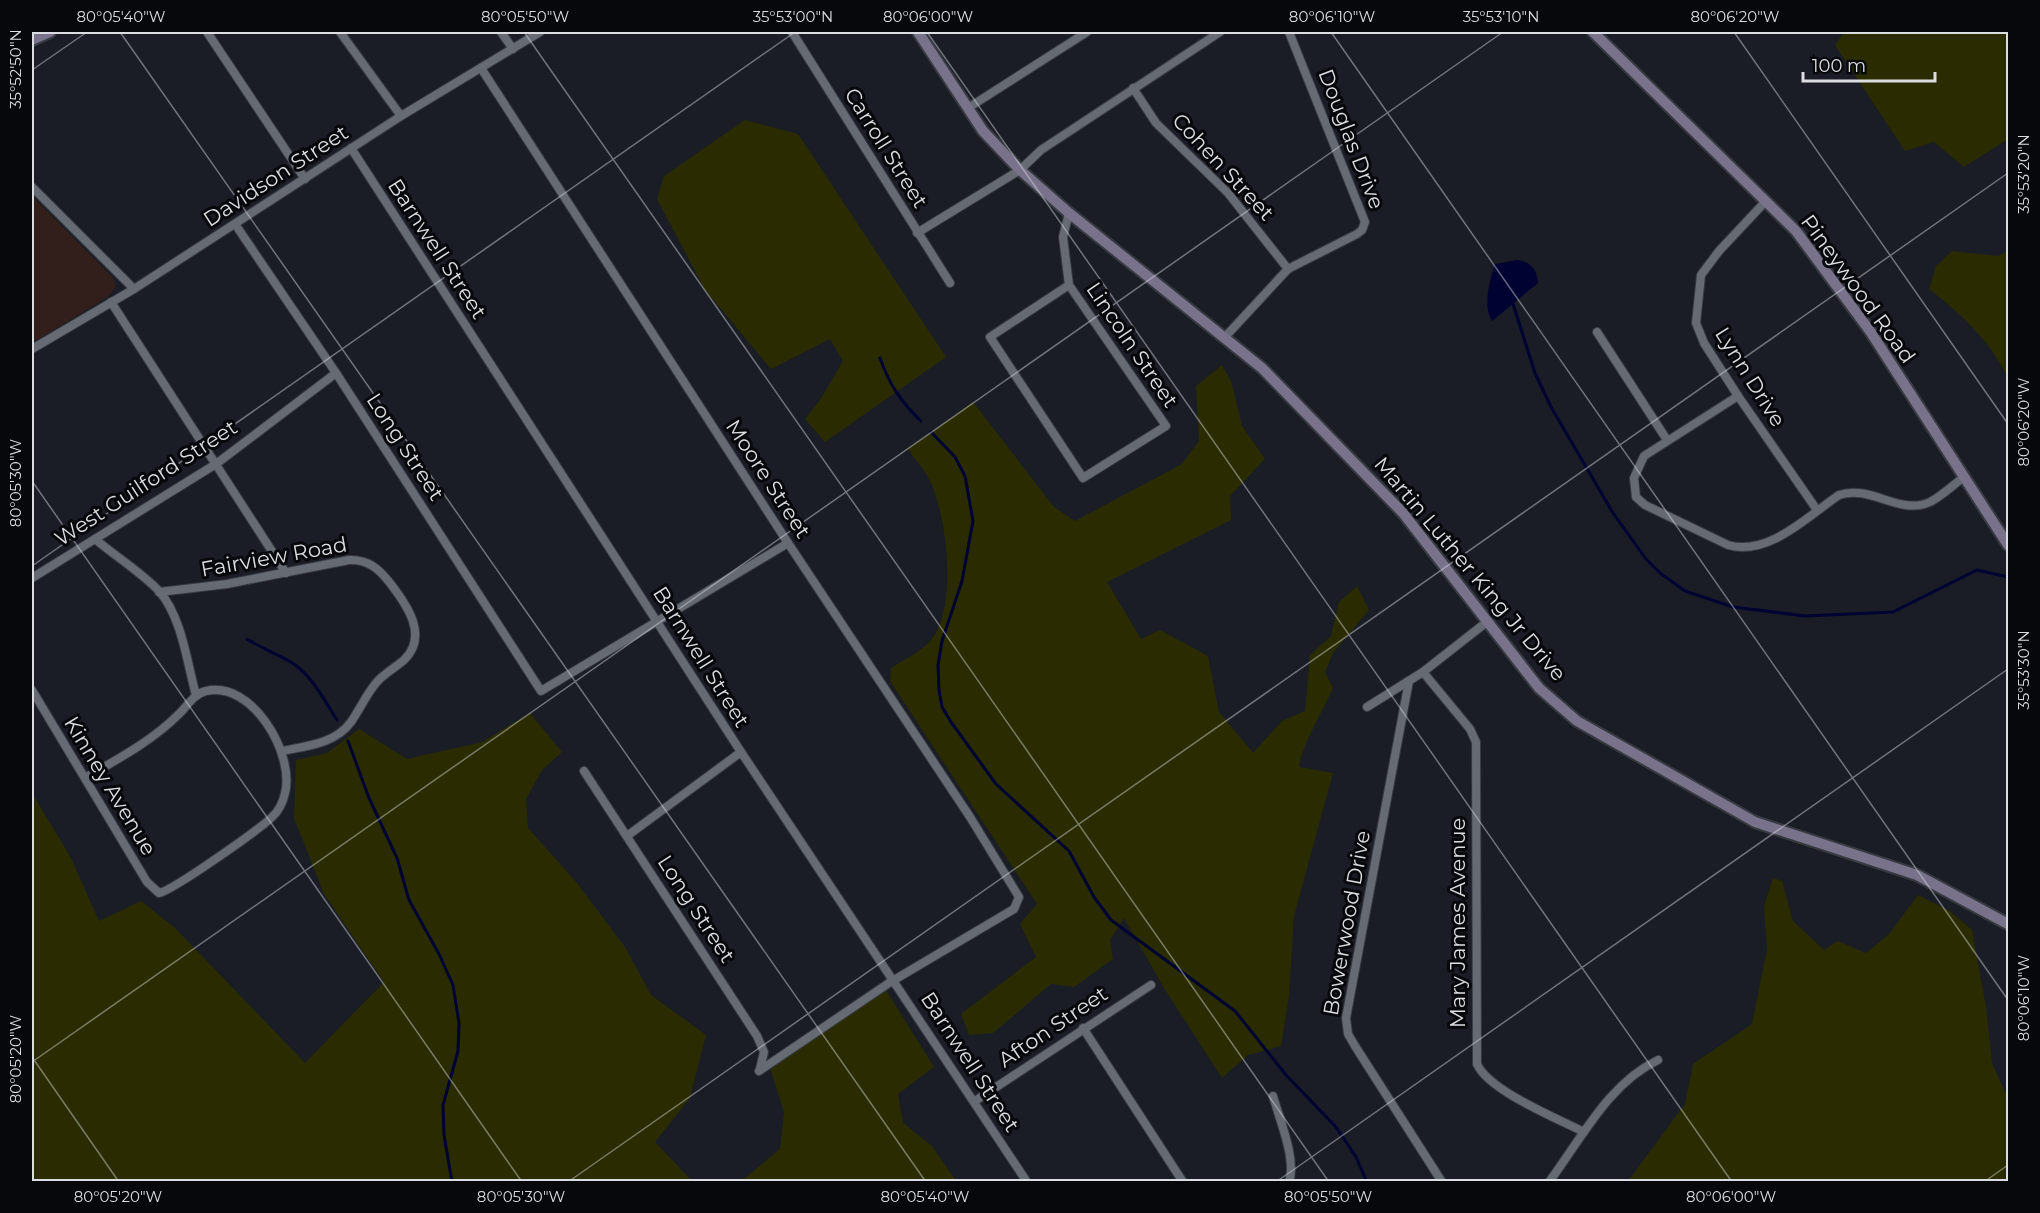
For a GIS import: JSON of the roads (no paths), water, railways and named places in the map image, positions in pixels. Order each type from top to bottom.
[{"type":"street","points":[[32,40],[50,32]]},
{"type":"street","points":[[207,32],[305,179]]},
{"type":"street","points":[[340,32],[400,116]]},
{"type":"street","points":[[501,32],[513,48]]},
{"type":"street","name":"Davidson Street","points":[[32,349],[134,289],[400,116],[540,32]]},
{"type":"street","name":"Carroll Street","points":[[792,32],[950,283]]},
{"type":"street","name":"Martin Luther King Jr Drive","points":[[918,32],[983,131],[1020,170],[1069,213],[1262,368],[1403,513],[1539,688],[1577,721],[1755,822],[1917,875],[2008,924]]},
{"type":"street","points":[[968,108],[1086,32]]},
{"type":"street","points":[[917,233],[1020,170],[1041,150],[1220,32]]},
{"type":"street","name":"Douglas Drive","points":[[1226,337],[1288,269],[1357,234],[1362,230],[1365,222],[1289,32]]},
{"type":"street","name":"Pineywood Road","points":[[1593,32],[1796,231],[1869,331],[2008,545]]},
{"type":"street","name":"Moore Street","points":[[481,68],[1019,897],[1014,909],[895,982]]},
{"type":"street","name":"Cohen Street","points":[[1133,88],[1167,135],[1228,193],[1288,269]]},
{"type":"street","name":"Barnwell Street","points":[[351,148],[741,752],[1027,1182]]},
{"type":"street","points":[[32,187],[134,289]]},
{"type":"street","name":"Lynn Drive","points":[[1765,202],[1701,274],[1696,323],[1704,343],[1738,396],[1817,510]]},
{"type":"street","name":"Lincoln Street","points":[[1069,213],[1063,237],[1069,285],[1166,426],[1083,478],[990,336],[1069,285]]},
{"type":"street","name":"Long Street","points":[[236,224],[336,373],[541,692],[657,620]]},
{"type":"street","points":[[111,302],[286,573]]},
{"type":"street","points":[[1597,332],[1667,440]]},
{"type":"street","name":"West Guilford Street","points":[[32,578],[216,464],[336,373]]},
{"type":"street","points":[[1738,396],[1644,456],[1637,467],[1634,478],[1636,497],[1654,511],[1714,540],[1742,549],[1756,547],[1775,539],[1817,510],[1850,492],[1912,507],[1930,502],[1964,477]]},
{"type":"street","points":[[94,539],[159,592],[171,612],[180,637],[196,695]]},
{"type":"street","points":[[657,620],[788,543]]},
{"type":"street","name":"Fairview Road","points":[[159,592],[227,584],[349,560],[371,564],[383,574],[405,604],[416,633],[414,647],[408,655],[378,680],[343,730],[334,738],[282,751]]},
{"type":"street","points":[[1367,707],[1423,672],[1488,621]]},
{"type":"street","name":"Mary James Avenue","points":[[1423,672],[1470,729],[1476,742],[1477,1064],[1480,1073],[1494,1085],[1584,1132]]},
{"type":"street","name":"Bowerwood Drive","points":[[1409,681],[1346,1018],[1348,1034],[1355,1046],[1442,1182]]},
{"type":"street","name":"Kinney Avenue","points":[[32,690],[153,891],[164,892],[274,815],[286,792],[282,751]]},
{"type":"street","points":[[85,778],[157,733],[196,695],[222,690],[238,697],[261,715],[282,751]]},
{"type":"street","points":[[627,837],[741,752]]},
{"type":"street","name":"Long Street","points":[[584,771],[763,1045],[764,1058],[759,1071],[895,982]]},
{"type":"street","name":"Afton Street","points":[[975,1101],[1151,985]]},
{"type":"street","points":[[1083,1028],[1183,1182]]},
{"type":"street","points":[[1549,1182],[1622,1083],[1640,1069],[1658,1060]]},
{"type":"street","points":[[1273,1096],[1290,1155],[1292,1174],[1289,1182]]},
{"type":"waterway","points":[[1513,304],[1535,373],[1551,407],[1613,513],[1646,559],[1660,573],[1685,591],[1733,607],[1805,616],[1893,612],[1977,570],[2008,577]]},
{"type":"waterway","points":[[880,358],[896,392],[921,421]]},
{"type":"waterway","points":[[931,432],[955,457],[965,476],[973,521],[962,581],[942,641],[938,665],[942,707],[996,784],[1069,851],[1094,897],[1111,920],[1235,1011],[1286,1075],[1336,1127],[1356,1157],[1367,1182]]},
{"type":"waterway","points":[[247,639],[289,661],[304,672],[337,720]]},
{"type":"waterway","points":[[348,741],[369,798],[397,858],[409,900],[439,954],[453,985],[459,1023],[458,1051],[443,1105],[444,1135],[452,1182]]}]
